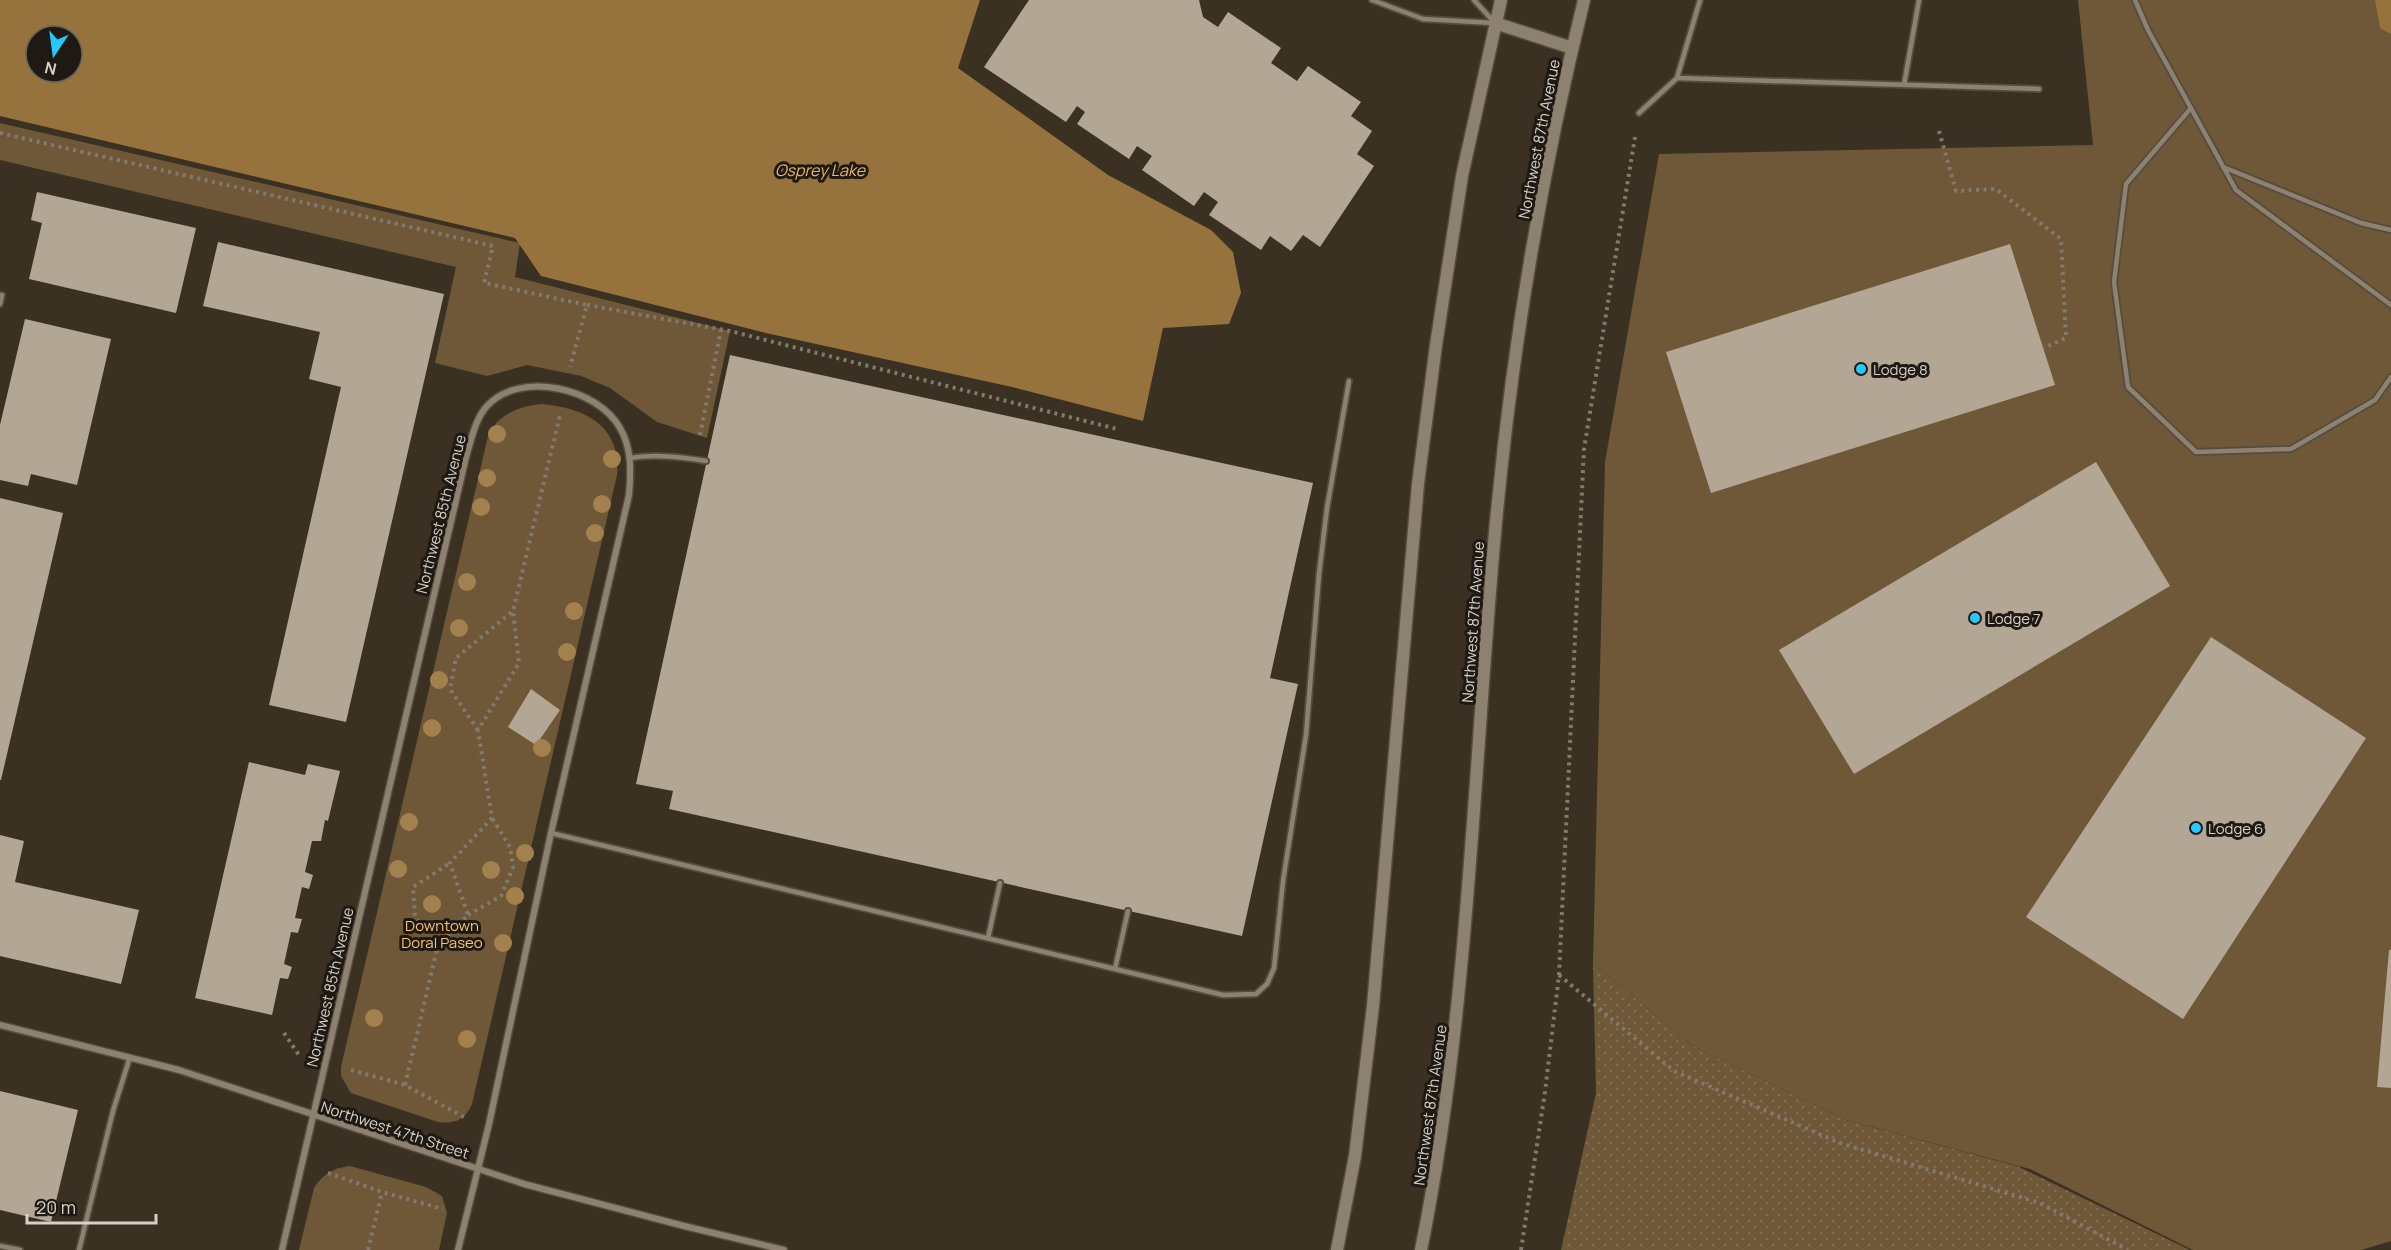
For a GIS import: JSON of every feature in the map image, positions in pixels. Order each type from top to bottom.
[{"type":"main road","points":[[1337,1250],[1355,1156],[1373,1006],[1409,580],[1429,399],[1453,226],[1500,0]]},
{"type":"main road","name":"Northwest 87th Avenue","points":[[1421,1250],[1434,1189],[1456,1033],[1494,543],[1503,458],[1532,252],[1572,48],[1584,0]]},
{"type":"main road","points":[[1495,23],[1572,48]]},
{"type":"street","name":"Northwest 85th Avenue","points":[[282,1250],[463,468],[475,428],[485,407],[498,396],[519,389],[545,387],[565,389],[589,398],[610,413],[626,441],[629,458],[629,495],[551,832],[492,1112],[458,1250]]},
{"type":"street","name":"Northwest 47th Street","points":[[0,1025],[189,1074],[477,1170],[672,1223],[784,1250]]},
{"type":"lane","points":[[1372,0],[1423,19],[1495,23]]},
{"type":"lane","points":[[1474,0],[1495,23]]},
{"type":"lane","points":[[1639,113],[1677,78],[1700,0]]},
{"type":"lane","points":[[1904,85],[1919,0]]},
{"type":"lane","points":[[2135,0],[2148,30],[2236,190],[2391,306]]},
{"type":"lane","points":[[1677,78],[2039,89]]},
{"type":"lane","points":[[2191,108],[2126,184],[2114,282],[2128,387],[2196,452],[2292,450],[2375,400],[2391,377]]},
{"type":"lane","points":[[2223,167],[2361,223],[2391,230]]},
{"type":"lane","points":[[0,295],[2,295],[0,304]]},
{"type":"lane","points":[[551,832],[1223,995],[1256,994],[1267,984],[1274,968],[1283,881],[1306,735],[1319,574],[1327,508],[1349,381]]},
{"type":"lane","points":[[629,458],[650,455],[706,461]]},
{"type":"lane","points":[[988,938],[1000,883]]},
{"type":"lane","points":[[1115,969],[1128,911]]},
{"type":"lane","points":[[79,1250],[113,1111],[130,1057]]},
{"type":"lane","points":[[0,1246],[20,1250]]},
{"type":"path","points":[[1521,1250],[1545,1092],[1559,975],[1584,450],[1639,113]]},
{"type":"path","points":[[1939,131],[1956,190],[1996,189],[2061,239],[2066,338],[2043,348]]},
{"type":"path","points":[[0,133],[493,246],[484,283],[586,305],[722,330],[1117,429]]},
{"type":"path","points":[[568,374],[586,305]]},
{"type":"path","points":[[699,436],[722,330]]},
{"type":"path","points":[[478,730],[519,663],[513,611],[553,453],[562,405]]},
{"type":"path","points":[[405,1085],[438,945],[468,915],[501,896],[513,867],[510,847],[492,818],[478,730],[450,689],[456,658],[513,611]]},
{"type":"path","points":[[438,945],[415,918],[413,887],[450,863],[492,818]]},
{"type":"path","points":[[450,863],[468,915]]},
{"type":"path","points":[[1559,975],[1674,1071],[1840,1143],[2040,1203],[2128,1250]]},
{"type":"path","points":[[284,1033],[298,1055]]},
{"type":"path","points":[[341,1067],[405,1085],[464,1117]]},
{"type":"path","points":[[328,1173],[382,1192],[446,1210]]},
{"type":"path","points":[[368,1250],[382,1192]]},
{"type":"green space","points":[[2078,0],[2391,0],[2391,1241],[2361,1250],[2193,1250],[2030,1169],[1846,1120],[1691,1045],[1593,963],[1605,462],[1659,154],[2093,145]]},
{"type":"green space","points":[[0,123],[520,243],[515,277],[730,331],[707,438],[657,422],[610,388],[581,376],[527,365],[487,376],[435,363],[456,267],[0,160]]},
{"type":"green space","name":"Downtown Doral Paseo","points":[[541,404],[572,410],[597,422],[613,443],[617,458],[617,475],[472,1104],[459,1120],[438,1122],[351,1093],[341,1076],[341,1067],[488,436],[503,417],[517,409]]},
{"type":"green space","points":[[1593,963],[1691,1045],[1846,1120],[2017,1166],[2190,1250],[1561,1250],[1596,1093]]},
{"type":"green space","points":[[350,1166],[426,1187],[442,1196],[447,1213],[439,1250],[299,1250],[314,1188],[329,1172]]},
{"type":"water","name":"Osprey Lake","points":[[0,0],[980,0],[958,68],[1108,175],[1211,230],[1233,252],[1241,293],[1229,324],[1163,328],[1143,421],[1012,387],[766,333],[541,276],[515,238],[0,116]]},
{"type":"water","points":[[2375,0],[2391,0],[2391,34],[2380,28]]},
{"type":"building","points":[[1029,0],[1199,0],[1203,17],[1218,27],[1228,12],[1281,48],[1271,63],[1297,81],[1308,66],[1361,102],[1351,116],[1372,131],[1357,154],[1374,166],[1320,247],[1303,235],[1291,251],[1270,236],[1261,250],[1209,215],[1218,202],[1204,192],[1194,206],[1142,170],[1152,156],[1137,146],[1129,159],[1077,124],[1085,112],[1077,106],[1066,122],[984,67]]},
{"type":"building","points":[[37,192],[196,228],[176,313],[29,279],[42,223],[31,220]]},
{"type":"building","points":[[218,242],[444,294],[346,722],[269,705],[341,387],[309,379],[320,332],[203,306]]},
{"type":"building","name":"Lodge 8","points":[[2010,244],[2055,385],[1711,493],[1666,352]]},
{"type":"building","points":[[25,319],[111,339],[77,485],[31,474],[28,486],[0,480],[0,425]]},
{"type":"building","points":[[730,355],[1313,483],[1270,678],[1298,684],[1242,936],[669,809],[673,791],[636,784]]},
{"type":"building","name":"Lodge 7","points":[[2096,462],[2170,586],[1854,774],[1779,650]]},
{"type":"building","points":[[0,498],[63,513],[1,780],[0,780]]},
{"type":"building","name":"Lodge 6","points":[[2211,637],[2366,738],[2183,1019],[2026,917]]},
{"type":"building","points":[[531,689],[560,710],[536,745],[508,727]]},
{"type":"building","points":[[249,762],[305,775],[308,764],[340,771],[321,841],[312,841],[305,872],[313,875],[309,889],[302,887],[295,918],[302,919],[298,933],[291,932],[284,964],[292,967],[288,979],[280,978],[272,1015],[195,998]]},
{"type":"building","points":[[0,835],[24,841],[15,882],[139,910],[121,984],[0,956]]},
{"type":"building","points":[[2389,950],[2391,950],[2391,1088],[2377,1087]]},
{"type":"building","points":[[0,1091],[78,1110],[51,1222],[0,1210]]},
{"type":"place","name":"Lodge 8","points":[[1861,369]]},
{"type":"place","name":"Lodge 7","points":[[1975,618]]},
{"type":"place","name":"Lodge 6","points":[[2196,828]]}]
